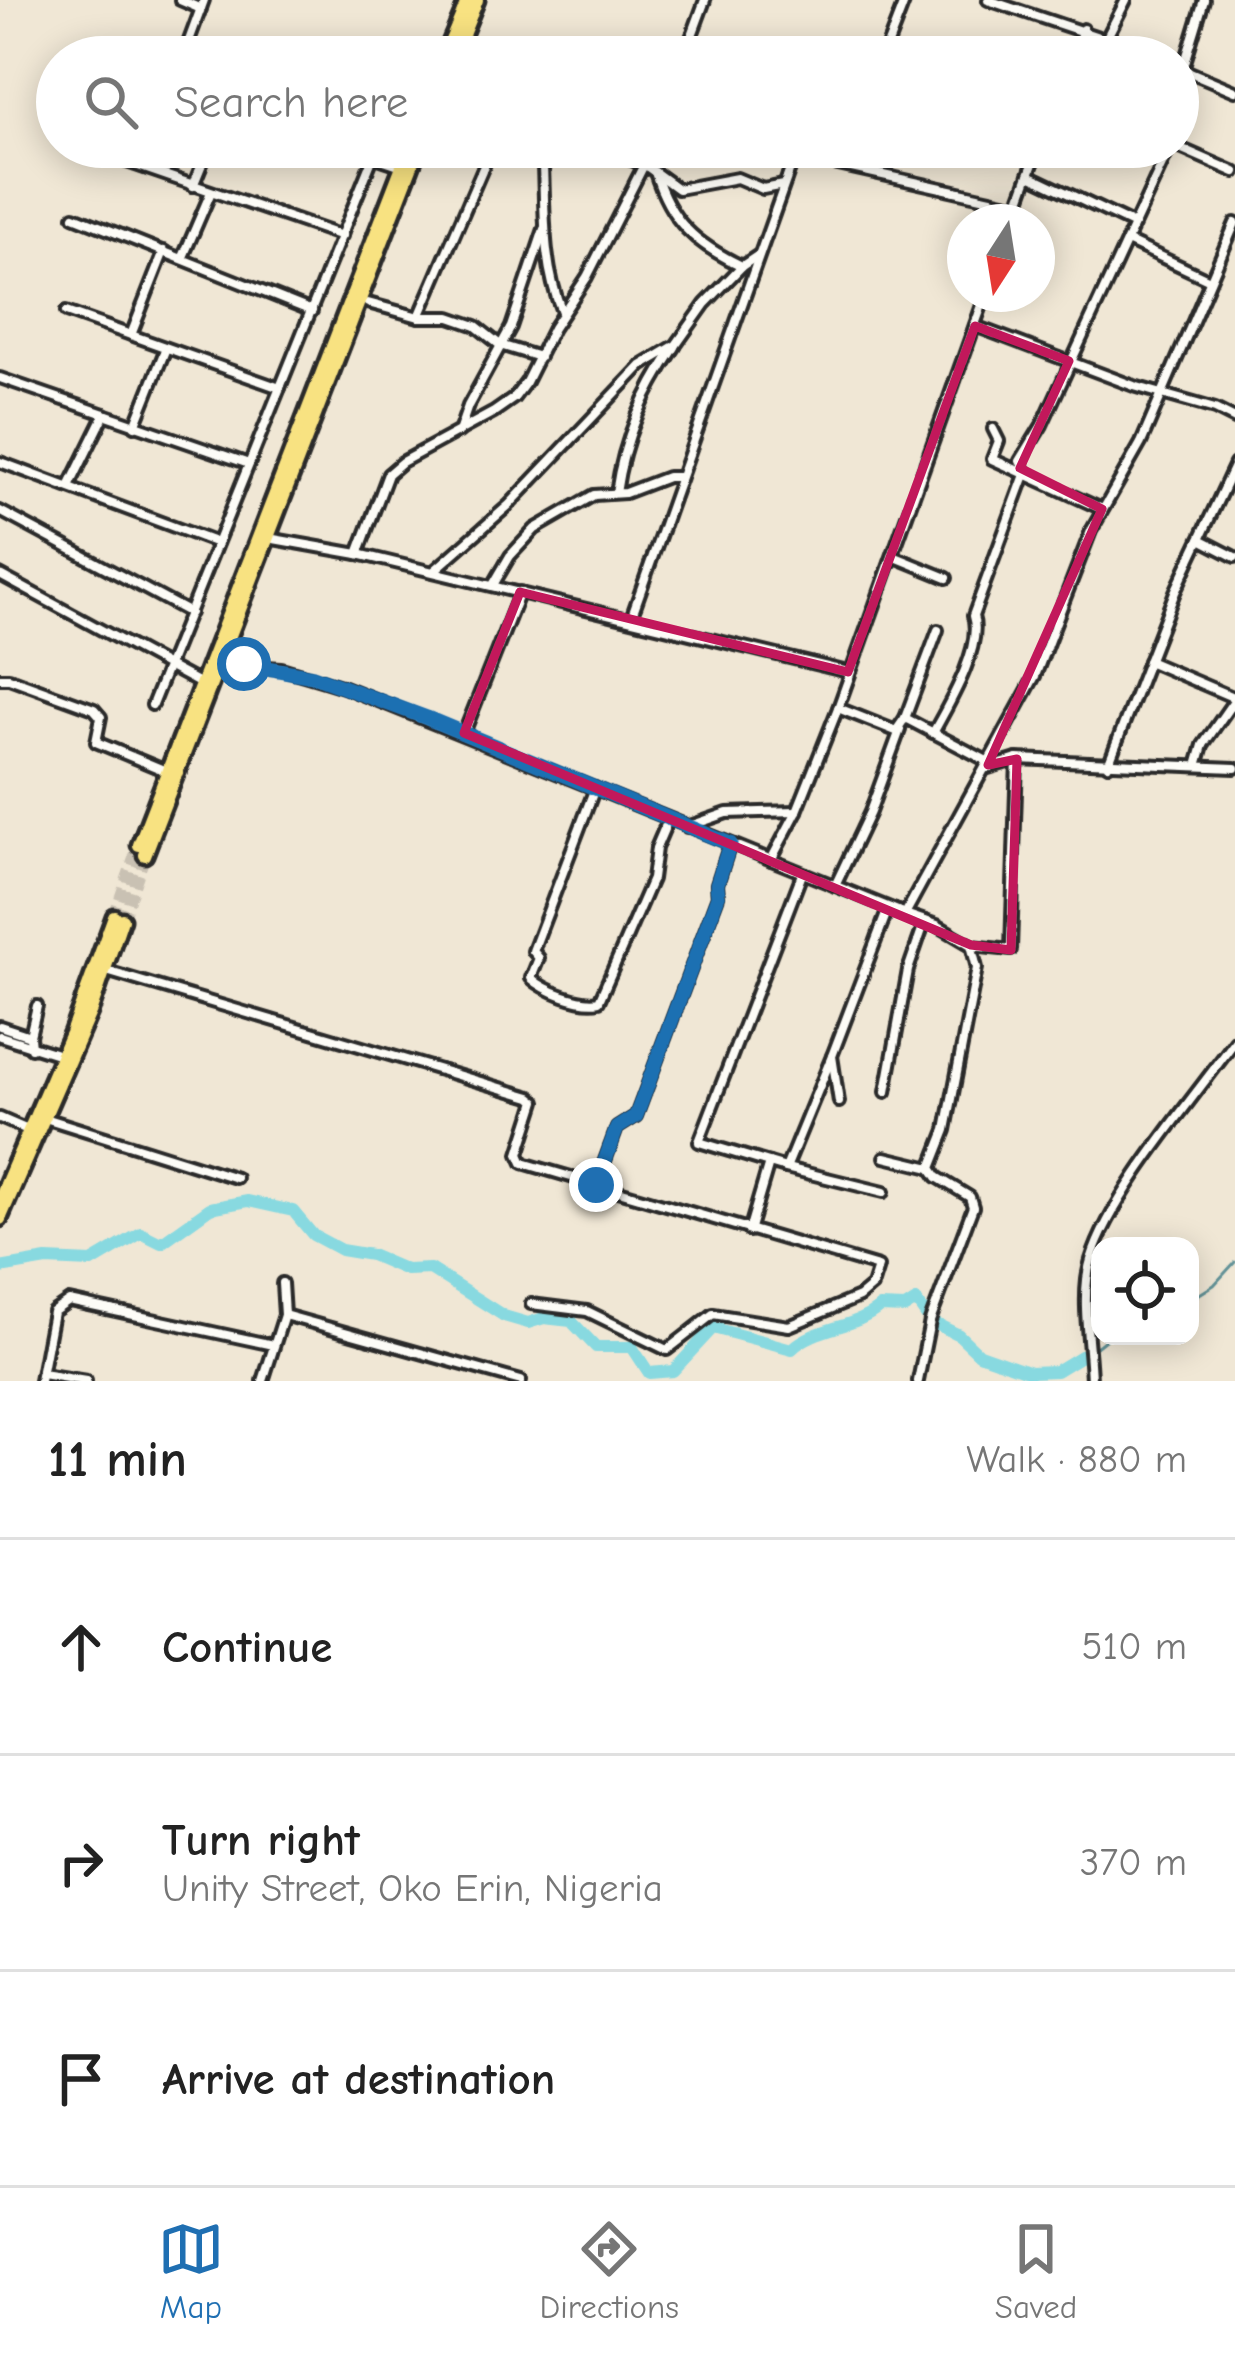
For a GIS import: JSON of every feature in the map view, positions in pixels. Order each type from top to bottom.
[{"type":"main road","points":[[453,36],[468,0]]},
{"type":"main road","points":[[462,36],[477,0]]},
{"type":"main road","points":[[265,537],[401,168]]},
{"type":"main road","points":[[220,646],[219,664],[141,853],[201,684],[265,537],[406,168]]},
{"type":"main road","points":[[0,1219],[45,1118],[118,917]]},
{"type":"main road","points":[[0,1198],[100,968]]},
{"type":"street","points":[[180,0],[202,4],[191,36]]},
{"type":"street","points":[[692,36],[705,0]]},
{"type":"street","points":[[891,36],[905,0]]},
{"type":"street","points":[[988,0],[1104,36]]},
{"type":"street","points":[[1108,36],[1126,0]]},
{"type":"street","points":[[1192,36],[1204,0]]},
{"type":"street","points":[[1080,36],[1083,29]]},
{"type":"street","points":[[1199,76],[1235,91]]},
{"type":"street","points":[[1199,157],[1235,172]]},
{"type":"street","points":[[142,168],[342,236]]},
{"type":"street","points":[[193,186],[200,168]]},
{"type":"street","points":[[152,705],[369,168]]},
{"type":"street","points":[[418,317],[483,168]]},
{"type":"street","points":[[543,168],[551,285],[563,313]]},
{"type":"street","points":[[358,554],[388,474],[514,398],[587,277],[643,168]]},
{"type":"street","points":[[649,168],[677,189],[737,178],[763,189],[784,184]]},
{"type":"street","points":[[631,618],[791,168]]},
{"type":"street","points":[[856,168],[1014,204]]},
{"type":"street","points":[[1018,204],[1032,168]]},
{"type":"street","points":[[933,733],[978,629],[973,616],[1026,472],[1020,461],[1042,425],[1132,224],[1163,168]]},
{"type":"street","points":[[655,172],[665,207],[742,266]]},
{"type":"street","points":[[1029,175],[1132,224]]},
{"type":"street","points":[[183,257],[211,192]]},
{"type":"street","points":[[74,216],[312,311]]},
{"type":"street","points":[[905,914],[1035,676],[1069,582],[1102,509],[1142,443],[1235,223]]},
{"type":"street","points":[[458,434],[511,327],[544,229]]},
{"type":"street","points":[[1127,242],[1210,280]]},
{"type":"street","points":[[130,335],[164,251]]},
{"type":"street","points":[[616,494],[621,458],[637,408],[705,304],[758,255]]},
{"type":"street","points":[[368,303],[418,317],[450,316],[476,326],[500,345],[539,357]]},
{"type":"street","points":[[66,312],[280,388]]},
{"type":"street","points":[[771,860],[797,811],[838,708],[979,312]]},
{"type":"street","points":[[974,326],[1235,419]]},
{"type":"street","points":[[434,571],[509,505],[641,366],[676,345]]},
{"type":"street","points":[[135,426],[166,348]]},
{"type":"street","points":[[0,378],[249,464]]},
{"type":"street","points":[[70,487],[105,414]]},
{"type":"street","points":[[992,429],[999,441],[992,459],[1102,509]]},
{"type":"street","points":[[0,462],[217,543]]},
{"type":"street","points":[[1108,765],[1200,539],[1230,488],[1235,464]]},
{"type":"street","points":[[493,585],[510,556],[535,529],[594,495],[680,477]]},
{"type":"street","points":[[0,511],[190,613]]},
{"type":"street","points":[[265,537],[434,571],[848,672]]},
{"type":"street","points":[[1200,539],[1235,557]]},
{"type":"street","points":[[893,556],[947,578]]},
{"type":"street","points":[[0,575],[201,684]]},
{"type":"street","points":[[464,733],[520,592]]},
{"type":"street","points":[[835,886],[870,812],[938,630]]},
{"type":"street","points":[[220,646],[464,733],[925,921],[971,945],[1011,950],[1017,759]]},
{"type":"street","points":[[1148,661],[1235,699],[1203,745],[1198,766]]},
{"type":"street","points":[[219,664],[270,666]]},
{"type":"street","points":[[0,679],[9,678],[94,709],[100,717],[96,742],[168,771]]},
{"type":"street","points":[[838,708],[900,730]]},
{"type":"street","points":[[905,718],[989,762]]},
{"type":"street","points":[[981,771],[1017,759],[1235,768]]},
{"type":"street","points":[[595,788],[533,951],[539,958],[531,978],[540,986],[586,1003],[599,1001],[652,879],[656,848],[668,820]]},
{"type":"street","points":[[686,827],[727,813],[797,811]]},
{"type":"street","points":[[596,1185],[617,1128],[636,1116],[718,896],[717,884],[730,844]]},
{"type":"street","points":[[802,874],[699,1142],[884,1192]]},
{"type":"street","points":[[786,1168],[888,909]]},
{"type":"street","points":[[886,1092],[908,970],[925,921]]},
{"type":"street","points":[[931,1168],[946,1130],[973,998],[977,968],[971,945]]},
{"type":"street","points":[[100,968],[532,1097],[536,1101],[520,1159],[878,1267],[872,1286],[859,1298],[789,1326],[713,1313],[667,1350],[586,1311],[531,1304]]},
{"type":"street","points":[[31,1048],[37,1006]]},
{"type":"street","points":[[0,1030],[31,1048],[62,1056]]},
{"type":"street","points":[[0,1030],[30,1036]]},
{"type":"street","points":[[1091,1381],[1088,1299],[1094,1253],[1120,1201],[1235,1041]]},
{"type":"street","points":[[832,1056],[839,1102]]},
{"type":"street","points":[[0,1118],[30,1131]]},
{"type":"street","points":[[45,1118],[236,1178]]},
{"type":"street","points":[[884,1156],[931,1168],[937,1177],[970,1197],[973,1207],[929,1324],[918,1381]]},
{"type":"street","points":[[749,1231],[769,1163]]},
{"type":"street","points":[[263,1381],[284,1316],[283,1283]]},
{"type":"street","points":[[86,1381],[41,1377],[53,1312],[69,1301],[273,1346]]},
{"type":"street","points":[[284,1316],[521,1381]]},
{"type":"highlighted area","points":[[975,326],[1069,361],[1020,468],[1102,509],[988,765],[1017,759],[1011,950],[971,945],[464,733],[520,592],[848,672]]},
{"type":"waterway","points":[[0,1268],[47,1260],[92,1262],[141,1233],[161,1243],[210,1208],[248,1201],[293,1211],[313,1235],[341,1250],[371,1255],[406,1270],[430,1269],[504,1316],[528,1323],[544,1318],[571,1321],[596,1347],[632,1347],[649,1373],[673,1371],[713,1328],[792,1349],[880,1307],[905,1308],[916,1301],[930,1321],[959,1335],[979,1354],[1030,1372],[1056,1371],[1084,1354]]},
{"type":"waterway","points":[[1199,1294],[1235,1262]]},
{"type":"waterway","points":[[1095,1348],[1099,1345]]},
{"type":"tunnel","points":[[114,916],[136,853]]},
{"type":"tunnel","points":[[122,919],[145,855]]},
{"type":"route","points":[[244,664],[313,676],[427,718],[730,844],[717,884],[718,896],[636,1116],[617,1128],[596,1185]]}]
